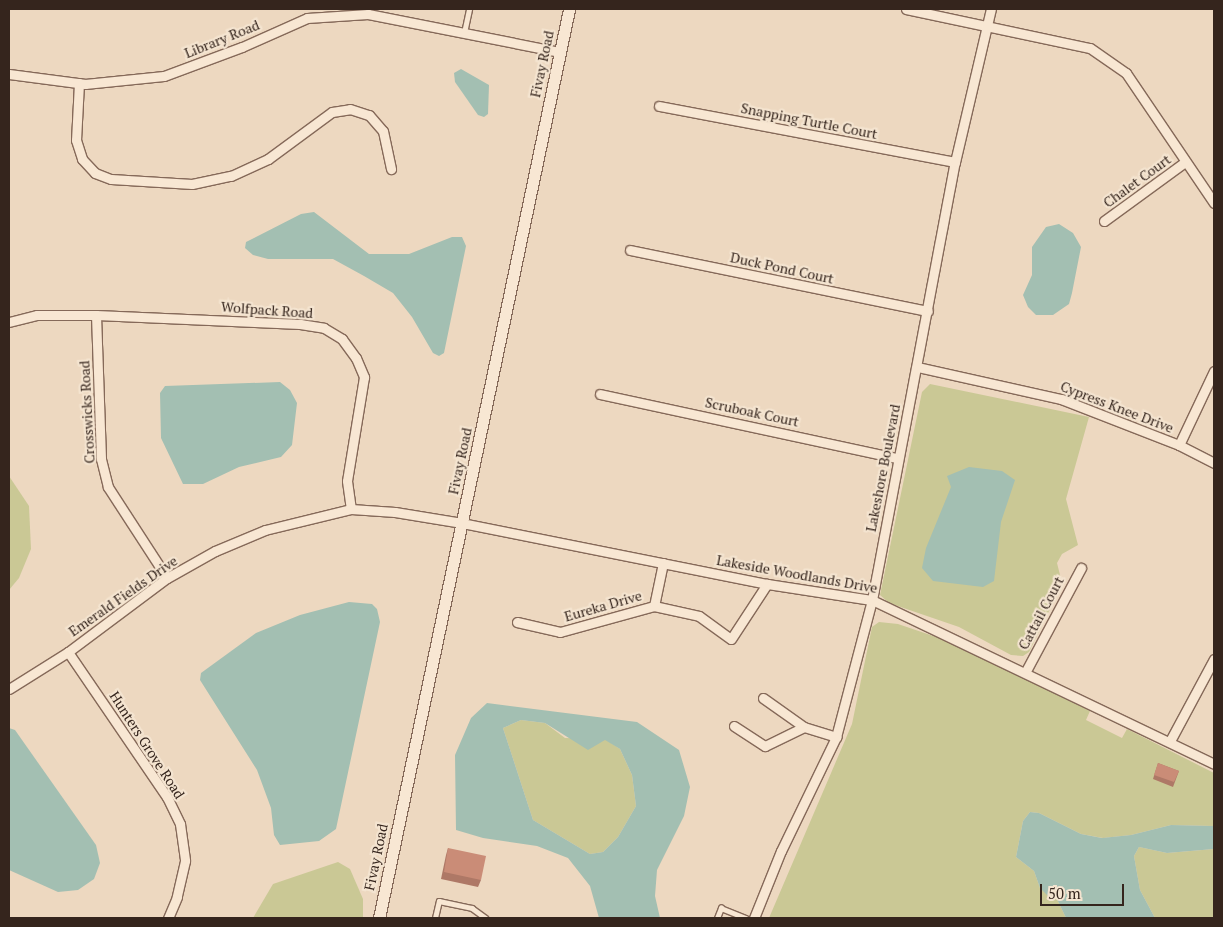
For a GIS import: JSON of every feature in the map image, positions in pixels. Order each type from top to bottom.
[{"type":"street","name":"Fivay Road","points":[[379,918],[569,9]]},
{"type":"street","points":[[906,9],[1090,48],[1126,73],[1214,203]]},
{"type":"street","name":"Lakeshore Boulevard","points":[[754,918],[781,851],[836,736],[872,600],[897,458],[918,367],[955,162],[990,9]]},
{"type":"street","name":"Library Road","points":[[9,74],[79,83],[164,76],[242,47],[306,13],[368,14],[560,52]]},
{"type":"street","points":[[79,83],[76,140],[82,159],[95,172],[111,178],[192,184],[231,176],[268,159],[332,112],[350,109],[370,115],[383,131],[392,169]]},
{"type":"street","name":"Snapping Turtle Court","points":[[659,106],[955,162]]},
{"type":"street","name":"Chalet Court","points":[[1104,221],[1185,162]]},
{"type":"street","name":"Duck Pond Court","points":[[630,250],[928,311]]},
{"type":"street","name":"Wolfpack Road","points":[[9,322],[37,315],[96,315],[300,324],[324,328],[342,339],[356,358],[364,377],[347,481],[351,509]]},
{"type":"street","name":"Crosswicks Road","points":[[96,315],[101,459],[108,487],[167,578]]},
{"type":"street","name":"Cypress Knee Drive","points":[[918,367],[1061,399],[1179,445],[1214,463]]},
{"type":"street","points":[[1179,445],[1214,371]]},
{"type":"street","name":"Scruboak Court","points":[[600,394],[897,458]]},
{"type":"street","name":"Emerald Fields Drive","points":[[9,689],[68,652],[167,578],[215,551],[265,530],[351,509],[395,512],[462,523]]},
{"type":"street","name":"Lakeside Woodlands Drive","points":[[462,523],[767,584],[872,600],[1026,671],[1214,764]]},
{"type":"street","name":"Eureka Drive","points":[[517,622],[560,632],[654,606],[664,563]]},
{"type":"street","name":"Cattail Court","points":[[1026,671],[1081,568]]},
{"type":"street","points":[[654,606],[699,616],[731,639],[767,584]]},
{"type":"street","name":"Hunters Grove Road","points":[[68,652],[167,797],[180,824],[184,861],[177,897],[168,918]]},
{"type":"street","points":[[1170,741],[1214,659]]},
{"type":"street","points":[[763,698],[804,727],[836,736]]},
{"type":"street","points":[[734,726],[765,746],[804,727]]},
{"type":"lane","points":[[464,33],[470,9]]},
{"type":"lane","points":[[435,918],[439,901],[472,908],[486,918]]},
{"type":"lane","points":[[717,918],[721,908],[746,918]]},
{"type":"shaded area","points":[[461,69],[489,85],[488,114],[484,117],[478,115],[455,82],[454,73]]},
{"type":"shaded area","points":[[314,212],[369,254],[409,254],[452,237],[462,237],[466,246],[444,353],[439,356],[433,353],[412,317],[393,293],[333,259],[268,259],[253,255],[245,248],[246,242],[301,214]]},
{"type":"shaded area","points":[[1059,224],[1073,233],[1081,247],[1072,293],[1069,304],[1053,315],[1036,315],[1028,307],[1023,295],[1032,275],[1032,247],[1046,227]]},
{"type":"shaded area","points":[[280,382],[290,390],[297,403],[292,445],[281,457],[239,467],[203,484],[183,484],[161,438],[160,393],[165,386]]},
{"type":"shaded area","points":[[930,384],[1089,417],[1066,499],[1078,545],[1062,554],[1057,563],[1062,583],[1060,589],[1029,652],[1023,656],[1011,655],[959,627],[889,603],[880,595],[922,392]]},
{"type":"shaded area","points":[[969,467],[1002,471],[1015,480],[1001,522],[994,581],[983,587],[933,581],[922,568],[926,548],[951,487],[947,476]]},
{"type":"shaded area","points":[[9,476],[29,506],[31,549],[19,578],[9,590]]},
{"type":"shaded area","points":[[349,602],[372,604],[377,609],[380,622],[336,829],[319,841],[280,845],[274,835],[271,808],[257,770],[200,680],[201,673],[256,633],[300,615]]},
{"type":"shaded area","points":[[879,622],[898,624],[951,642],[1090,711],[1086,720],[1122,738],[1127,729],[1214,773],[1214,826],[1171,825],[1131,835],[1103,838],[1081,834],[1039,813],[1030,812],[1023,821],[1016,857],[1034,871],[1040,888],[1056,897],[1066,918],[769,918],[852,724],[872,627]]},
{"type":"shaded area","points":[[487,703],[637,722],[679,750],[690,787],[684,816],[657,870],[655,896],[660,918],[599,918],[590,886],[568,858],[537,846],[483,838],[456,830],[455,755],[471,718]],"holes":[[[521,720],[545,723],[588,750],[605,740],[620,749],[632,775],[636,806],[618,837],[603,852],[590,854],[533,820],[503,728]]]},
{"type":"shaded area","points":[[521,720],[545,723],[565,738],[605,739],[620,749],[632,775],[636,806],[618,837],[603,852],[590,854],[533,820],[503,728]]},
{"type":"shaded area","points":[[9,728],[15,730],[96,845],[100,863],[94,879],[78,890],[58,892],[9,870]]},
{"type":"shaded area","points":[[1030,812],[1039,813],[1081,834],[1102,838],[1131,835],[1171,825],[1214,826],[1214,849],[1167,853],[1139,847],[1134,856],[1140,890],[1155,918],[1066,918],[1056,897],[1048,896],[1040,888],[1034,871],[1016,857],[1023,821]]},
{"type":"shaded area","points":[[1139,847],[1167,853],[1214,849],[1214,918],[1155,918],[1140,890],[1134,856]]},
{"type":"shaded area","points":[[338,862],[350,869],[363,899],[363,918],[253,918],[273,884]]},
{"type":"building","points":[[1158,763],[1179,771],[1174,782],[1154,775]]},
{"type":"building","points":[[448,848],[486,856],[481,880],[444,872]]}]
